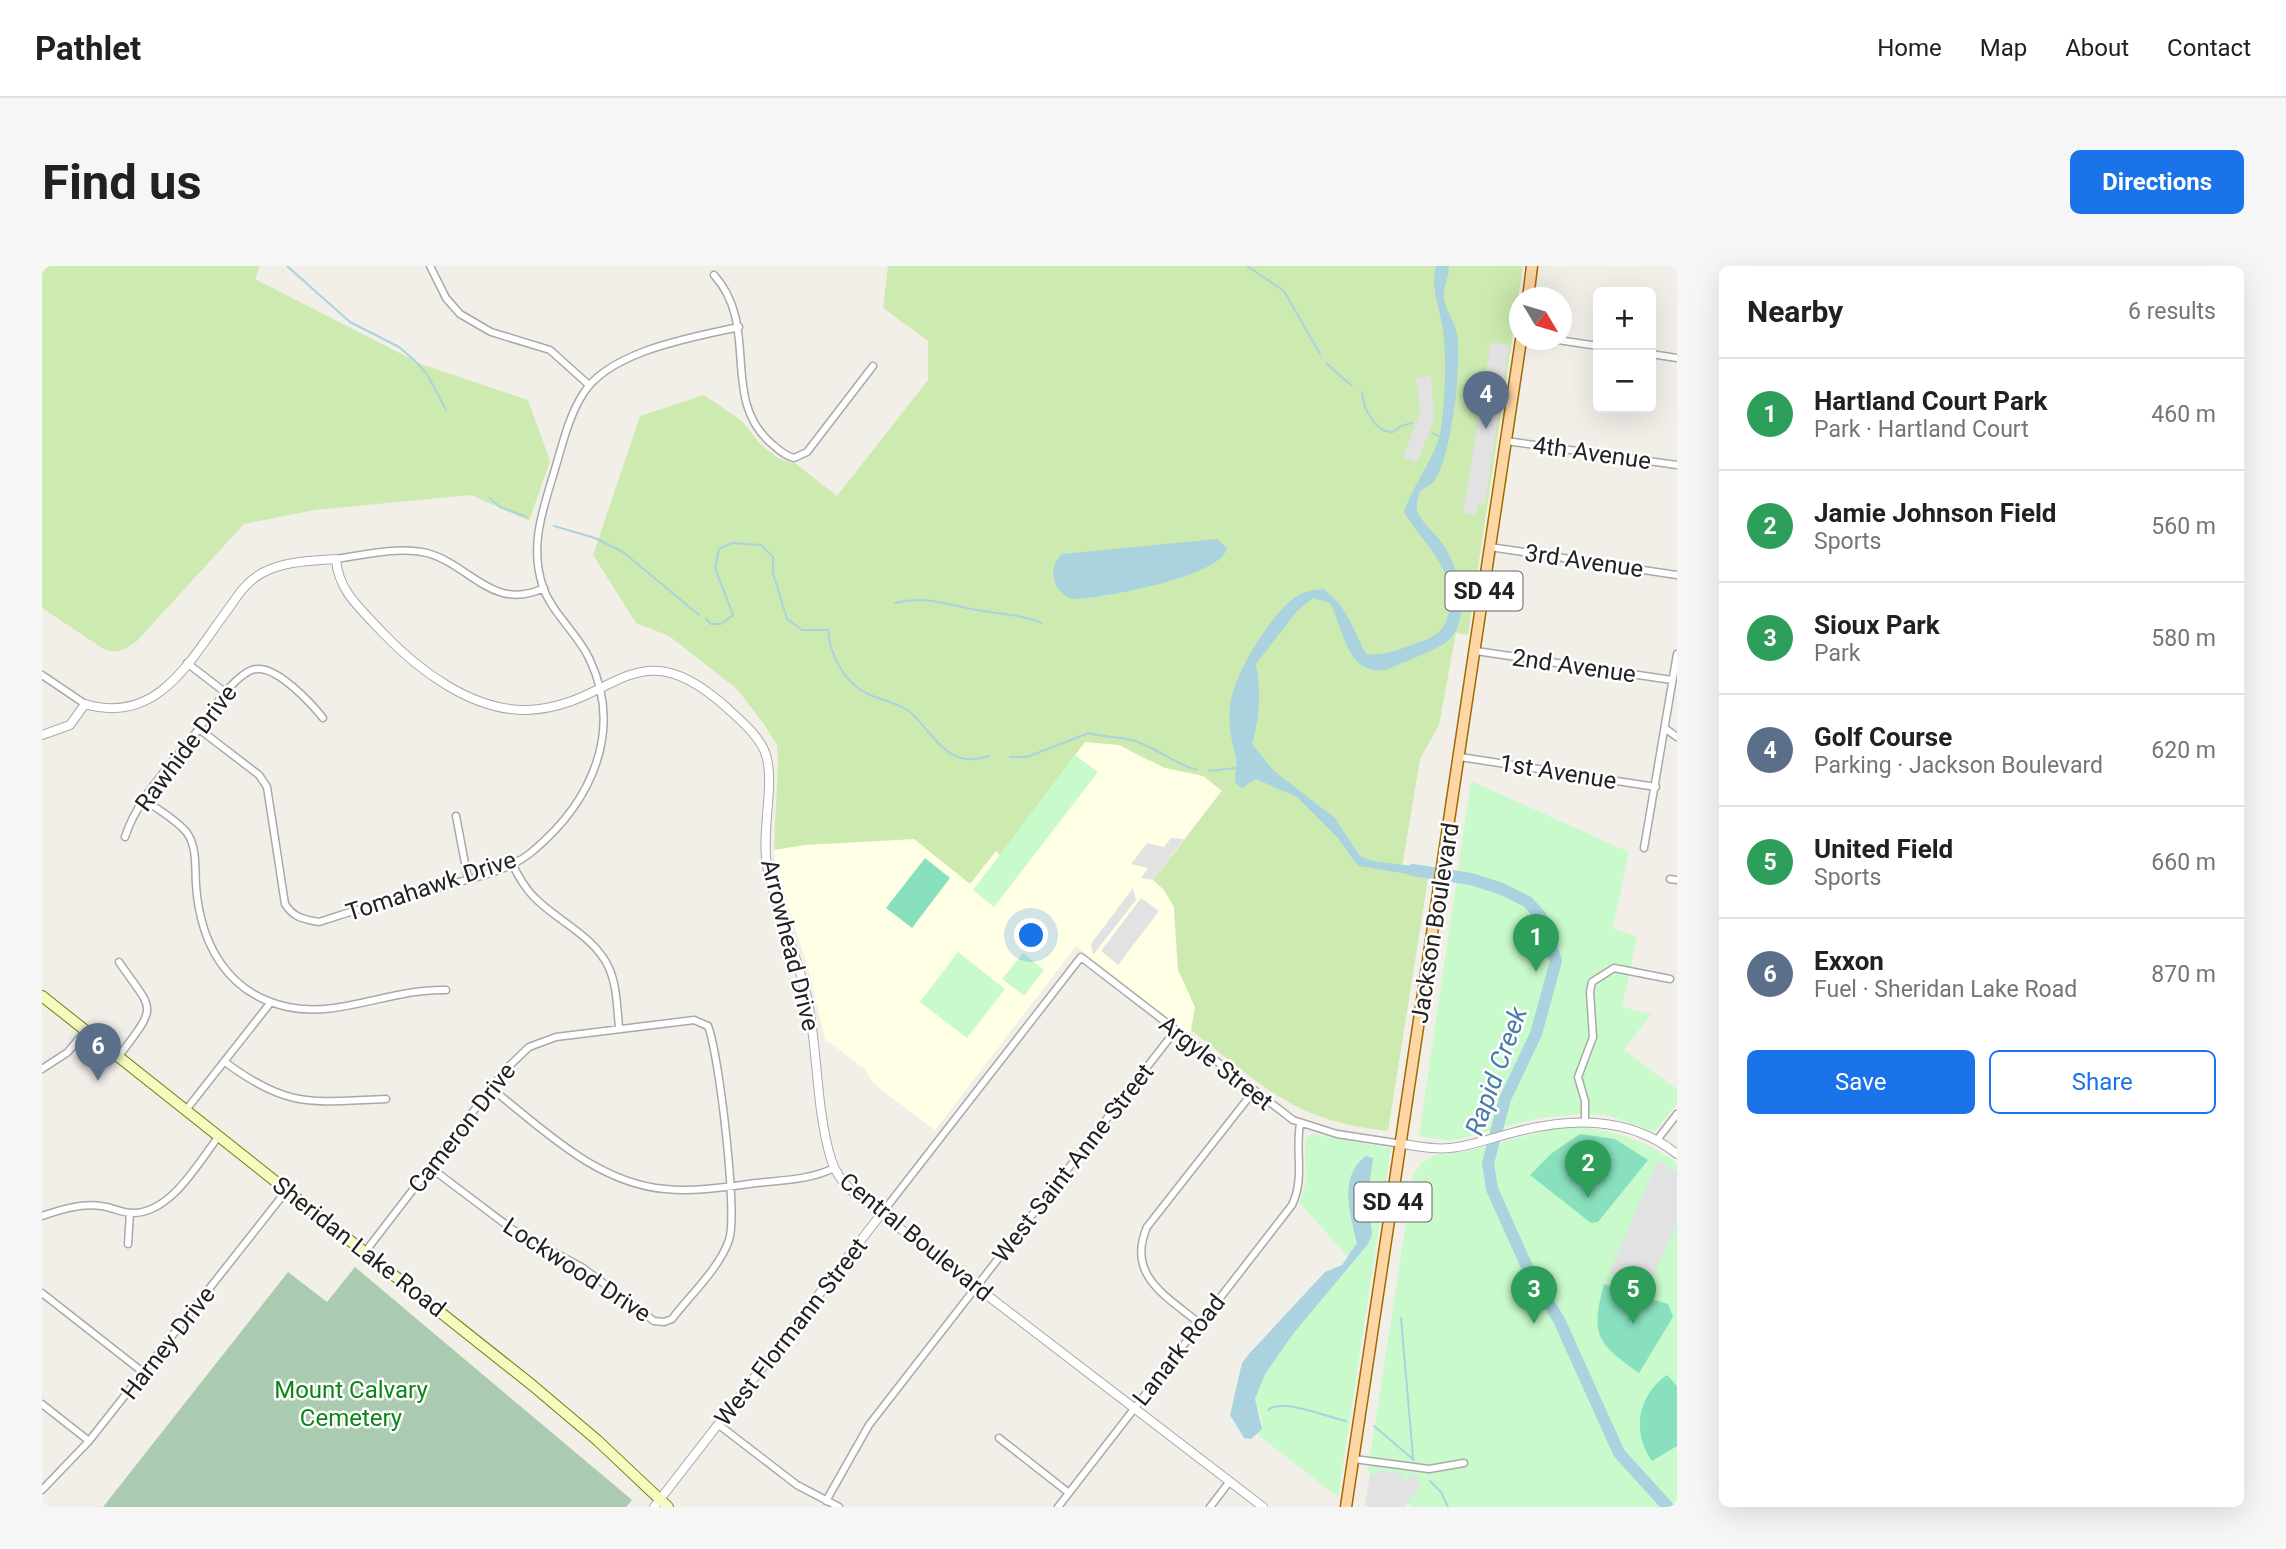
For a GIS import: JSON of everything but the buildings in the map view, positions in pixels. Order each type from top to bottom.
[{"type":"main road","points":[[1529,287],[1532,266]]},
{"type":"main road","name":"Jackson Boulevard","points":[[1346,1507],[1520,350]]},
{"type":"main road","name":"Sheridan Lake Road","points":[[42,996],[554,1403],[661,1504]]},
{"type":"street","points":[[430,266],[446,298],[460,314],[491,332],[550,350],[589,385]]},
{"type":"street","points":[[714,275],[729,294],[739,327],[743,393],[748,412],[761,434],[785,454],[794,457],[807,452],[873,366]]},
{"type":"street","name":"Tomahawk Drive","points":[[199,729],[260,775],[267,787],[285,904],[291,914],[319,922],[512,864],[534,851],[559,823],[593,773],[604,735],[604,710],[589,658],[544,589],[536,544],[539,522],[573,413],[589,385],[604,371],[638,354],[739,327]]},
{"type":"street","points":[[1572,342],[1593,345]]},
{"type":"street","points":[[1656,355],[1677,358]]},
{"type":"street","name":"4th Avenue","points":[[1506,441],[1677,465]]},
{"type":"street","name":"3rd Avenue","points":[[1490,547],[1677,575]]},
{"type":"street","points":[[42,674],[85,705],[117,710],[138,706],[161,693],[254,579],[287,564],[400,551],[426,553],[446,561],[500,594],[529,595],[544,589]]},
{"type":"street","name":"Arrowhead Drive","points":[[336,559],[337,576],[343,590],[398,648],[425,670],[470,697],[512,709],[529,710],[554,705],[637,671],[660,670],[680,674],[697,683],[753,733],[766,753],[767,863],[806,993],[827,1141],[834,1168]]},
{"type":"street","name":"2nd Avenue","points":[[1476,651],[1672,681]]},
{"type":"street","points":[[1644,848],[1677,654]]},
{"type":"street","points":[[187,663],[226,693]]},
{"type":"street","name":"Rawhide Drive","points":[[125,837],[129,823],[145,800],[226,693],[248,671],[260,669],[281,679],[308,700],[323,718]]},
{"type":"street","points":[[42,735],[70,725],[85,705]]},
{"type":"street","points":[[1666,729],[1677,737]]},
{"type":"street","name":"1st Avenue","points":[[1460,757],[1656,787]]},
{"type":"street","points":[[145,800],[187,833],[192,845],[198,910],[205,938],[212,952],[246,989],[271,1002],[312,1010],[422,989],[446,990]]},
{"type":"street","points":[[456,816],[468,878]]},
{"type":"street","points":[[512,864],[524,886],[538,901],[591,942],[602,955],[614,982],[619,1027]]},
{"type":"street","name":"Argyle Street","points":[[1081,957],[1253,1092],[1300,1124],[1299,1191]]},
{"type":"street","name":"West Flormann Street","points":[[661,1504],[719,1425],[1081,957]]},
{"type":"street","points":[[119,962],[145,995],[147,1013],[143,1024],[119,1056]]},
{"type":"street","points":[[1586,1120],[1586,1101],[1578,1077],[1593,1037],[1590,992],[1592,982],[1614,968],[1670,979]]},
{"type":"street","points":[[187,1110],[271,1002]]},
{"type":"street","name":"Cameron Drive","points":[[365,1252],[492,1089],[529,1047],[556,1037],[619,1027],[694,1020],[708,1026],[731,1186]]},
{"type":"street","points":[[42,1069],[61,1058],[86,1030]]},
{"type":"street","name":"West Saint Anne Street","points":[[826,1502],[869,1424],[1175,1031]]},
{"type":"street","points":[[225,1062],[263,1088],[288,1098],[322,1101],[386,1099]]},
{"type":"street","name":"Central Boulevard","points":[[492,1089],[579,1157],[615,1176],[663,1189],[731,1186],[819,1175],[834,1168],[847,1186],[1263,1507]]},
{"type":"street","points":[[1199,1323],[1154,1286],[1145,1272],[1141,1242],[1147,1227],[1253,1092]]},
{"type":"street","points":[[1657,1140],[1677,1114]]},
{"type":"street","points":[[1300,1124],[1337,1134],[1445,1148],[1562,1121],[1586,1120],[1630,1129],[1657,1140],[1677,1154]]},
{"type":"street","points":[[42,1216],[69,1208],[100,1205],[130,1213],[147,1212],[165,1201],[219,1136]]},
{"type":"street","name":"Lockwood Drive","points":[[431,1168],[513,1230],[583,1268],[654,1321],[664,1322],[672,1319],[722,1255],[732,1226],[731,1186]]},
{"type":"street","name":"Harney Drive","points":[[42,1490],[89,1441],[287,1190]]},
{"type":"street","name":"Lanark Road","points":[[1058,1507],[1292,1205],[1299,1191]]},
{"type":"street","points":[[128,1244],[130,1213]]},
{"type":"street","points":[[42,1293],[144,1373]]},
{"type":"street","points":[[42,1404],[89,1441]]},
{"type":"street","points":[[719,1425],[797,1485],[839,1507]]},
{"type":"street","points":[[999,1438],[1069,1493]]},
{"type":"street","points":[[1354,1459],[1429,1469],[1464,1463]]},
{"type":"street","points":[[1210,1507],[1230,1481]]},
{"type":"shaded area","points":[[1491,342],[1509,345],[1485,503],[1478,503],[1476,515],[1463,513]]},
{"type":"shaded area","points":[[1431,376],[1434,419],[1417,463],[1403,457],[1420,413],[1416,378]]},
{"type":"shaded area","points":[[1085,742],[1119,745],[1146,760],[1203,776],[1222,790],[1184,839],[1164,890],[1174,907],[1177,961],[1195,1007],[1191,1030],[1188,1034],[1076,946],[935,1130],[883,1091],[872,1081],[865,1069],[825,1039],[809,971],[777,873],[774,850],[804,845],[914,839],[970,883],[996,851],[1001,854]]},
{"type":"shaded area","points":[[1171,838],[1184,839],[1153,880],[1141,878],[1148,868],[1131,864],[1147,843],[1164,847]]},
{"type":"shaded area","points":[[1133,888],[1136,900],[1093,955],[1091,944]]},
{"type":"shaded area","points":[[1141,898],[1159,911],[1118,965],[1101,951]]},
{"type":"shaded area","points":[[1658,1160],[1677,1173],[1677,1223],[1647,1291],[1609,1273]]},
{"type":"shaded area","points":[[1377,1470],[1404,1474],[1403,1479],[1409,1480],[1410,1474],[1417,1475],[1416,1480],[1422,1485],[1404,1507],[1370,1507],[1365,1505],[1370,1474],[1376,1475]]},
{"type":"green space","points":[[42,266],[260,266],[255,279],[421,364],[528,400],[550,461],[529,521],[471,495],[315,510],[244,524],[136,642],[119,651],[102,648],[42,608]]},
{"type":"green space","points":[[888,266],[1523,266],[1520,287],[1509,287],[1510,350],[1468,635],[1456,633],[1439,725],[1420,759],[1402,868],[1429,873],[1388,1131],[1355,1126],[1303,1110],[1260,1084],[1191,1030],[1195,1007],[1178,970],[1174,907],[1164,890],[1153,880],[1222,791],[1203,776],[1165,768],[1119,745],[1085,742],[1000,855],[996,851],[970,884],[914,839],[804,845],[774,850],[777,745],[737,689],[669,636],[636,623],[593,555],[640,416],[704,395],[742,421],[760,444],[778,458],[796,464],[837,496],[928,380],[928,341],[883,308]]},
{"type":"green space","points":[[1075,755],[1098,772],[994,907],[973,890]]},
{"type":"green space","points":[[1471,781],[1629,852],[1613,928],[1637,937],[1622,1007],[1651,1014],[1624,1050],[1677,1089],[1677,1103],[1655,1132],[1607,1115],[1580,1114],[1540,1118],[1451,1141],[1419,1136]]},
{"type":"green space","points":[[925,858],[950,878],[912,928],[886,908]]},
{"type":"green space","points":[[958,952],[1005,989],[967,1038],[920,1002]]},
{"type":"green space","points":[[1023,953],[1044,970],[1024,996],[1002,979]]},
{"type":"green space","points":[[1579,1127],[1631,1138],[1677,1163],[1677,1507],[1412,1507],[1368,1471],[1413,1176],[1421,1163],[1436,1155],[1467,1151],[1558,1128]]},
{"type":"green space","points":[[1313,1134],[1391,1148],[1338,1497],[1258,1435],[1263,1423],[1255,1399],[1260,1383],[1282,1347],[1353,1263],[1300,1203],[1306,1182],[1305,1139]]},
{"type":"green space","points":[[1580,1134],[1615,1139],[1648,1160],[1598,1222],[1591,1223],[1530,1175],[1552,1153]]},
{"type":"green space","name":"Mount Calvary Cemetery","points":[[355,1267],[632,1500],[626,1507],[103,1507],[288,1272],[327,1302]]},
{"type":"green space","points":[[1604,1284],[1668,1304],[1673,1317],[1639,1373],[1614,1354],[1600,1337],[1598,1316]]},
{"type":"green space","points":[[1667,1375],[1677,1386],[1677,1446],[1652,1461],[1641,1438],[1641,1415],[1649,1393]]},
{"type":"water","points":[[1436,266],[1449,266],[1444,298],[1457,333],[1457,387],[1450,433],[1440,471],[1433,483],[1420,492],[1417,508],[1424,522],[1445,547],[1455,568],[1461,593],[1460,618],[1456,629],[1450,639],[1429,652],[1387,670],[1373,670],[1363,666],[1348,648],[1330,603],[1313,598],[1297,611],[1256,664],[1259,704],[1252,744],[1274,771],[1335,818],[1360,856],[1372,861],[1428,868],[1426,877],[1358,866],[1337,837],[1297,797],[1256,779],[1242,788],[1236,784],[1236,761],[1229,715],[1234,688],[1256,643],[1287,604],[1303,593],[1323,589],[1331,595],[1349,618],[1366,654],[1386,653],[1424,640],[1436,634],[1447,620],[1450,592],[1447,579],[1435,556],[1404,512],[1435,448],[1441,428],[1445,354],[1435,290]]},
{"type":"water","points":[[1217,539],[1227,548],[1220,559],[1183,577],[1132,591],[1072,599],[1060,591],[1054,579],[1054,566],[1062,554]]},
{"type":"water","points":[[1366,1156],[1373,1158],[1368,1195],[1372,1235],[1368,1244],[1293,1334],[1265,1374],[1255,1399],[1262,1429],[1251,1439],[1244,1438],[1230,1415],[1242,1363],[1325,1272],[1342,1265],[1357,1243],[1349,1208],[1349,1185],[1357,1164]]},
{"type":"waterway","points":[[287,266],[350,322],[399,347],[413,359],[427,374],[446,410]]},
{"type":"waterway","points":[[1247,266],[1284,291],[1320,354]]},
{"type":"waterway","points":[[1326,363],[1352,386]]},
{"type":"waterway","points":[[1362,392],[1371,418],[1381,428],[1393,432],[1412,423]]},
{"type":"waterway","points":[[1433,433],[1441,438]]},
{"type":"waterway","points":[[490,498],[500,507],[527,517]]},
{"type":"waterway","points":[[554,526],[595,538],[623,552],[699,615]]},
{"type":"waterway","points":[[706,619],[711,624],[721,624],[733,615],[715,568],[719,549],[732,543],[761,545],[773,557],[773,573],[787,619],[802,630],[828,630],[839,666],[858,688],[910,712],[935,740],[952,754],[974,759],[989,756]]},
{"type":"waterway","points":[[895,603],[916,600],[936,602],[1018,616],[1042,623]]},
{"type":"waterway","points":[[1010,757],[1027,757],[1089,733],[1138,742],[1197,770]]},
{"type":"waterway","points":[[1209,771],[1236,768]]},
{"type":"waterway","name":"Rapid Creek","points":[[1413,870],[1471,879],[1502,889],[1528,902],[1542,918],[1556,961],[1536,1034],[1505,1099],[1488,1163],[1492,1189],[1528,1269],[1559,1320],[1619,1453],[1668,1507]]},
{"type":"waterway","points":[[1401,1318],[1413,1457]]},
{"type":"waterway","points":[[1268,1410],[1275,1407],[1294,1407],[1346,1421]]},
{"type":"waterway","points":[[1374,1426],[1414,1460]]},
{"type":"waterway","points":[[1430,1481],[1441,1492],[1448,1507]]},
{"type":"place","name":"Golf Course","points":[[1486,429]]},
{"type":"place","name":"Hartland Court Park","points":[[1536,972]]},
{"type":"place","name":"Exxon","points":[[98,1081]]},
{"type":"place","name":"Jamie Johnson Field","points":[[1588,1198]]},
{"type":"place","name":"Sioux Park","points":[[1534,1324]]},
{"type":"place","name":"United Field","points":[[1633,1324]]}]
